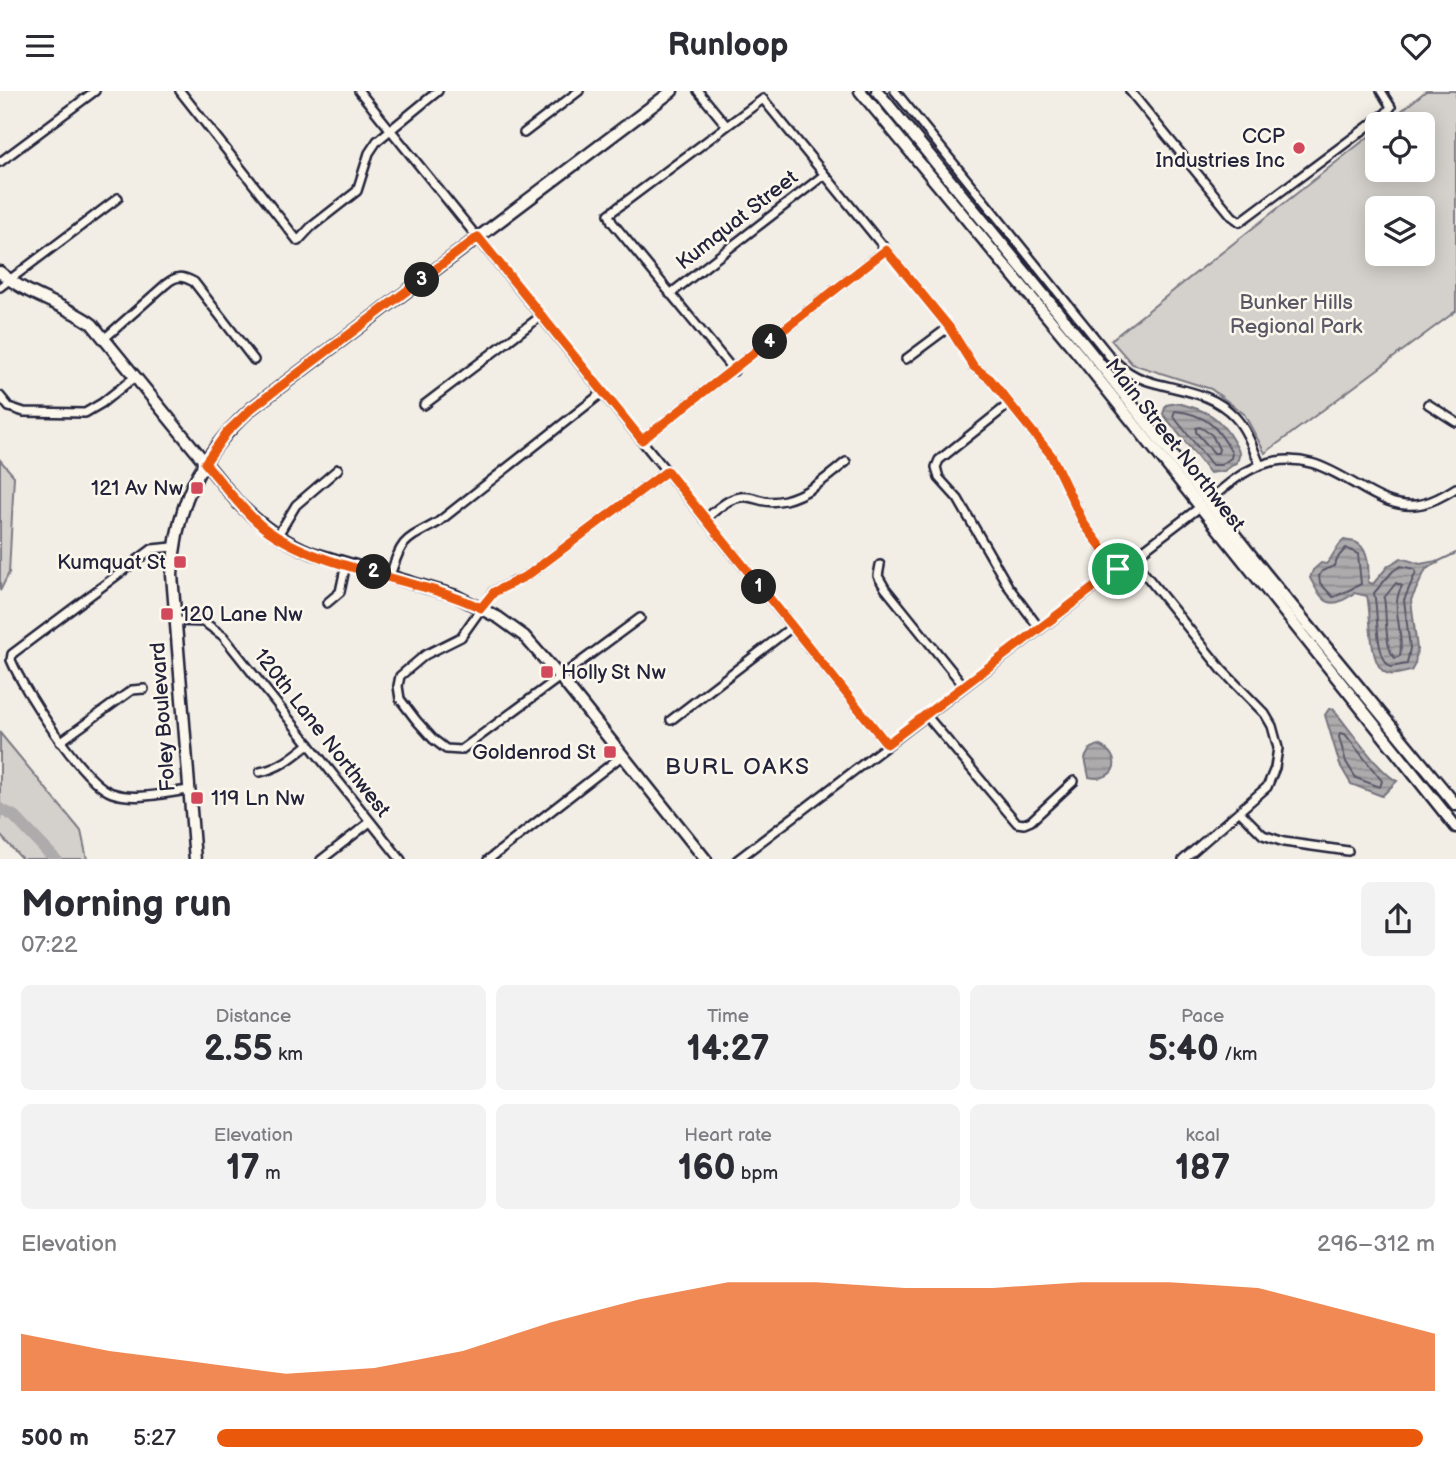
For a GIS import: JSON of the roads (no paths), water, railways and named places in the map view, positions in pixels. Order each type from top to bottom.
[{"type":"street","points":[[0,162],[95,91]]},
{"type":"street","points":[[180,91],[298,241],[310,227],[357,191],[369,153],[377,141],[438,91]]},
{"type":"street","points":[[359,91],[887,744]]},
{"type":"street","points":[[524,133],[579,91]]},
{"type":"street","name":"Foley Boulevard","points":[[195,859],[172,575],[173,547],[188,491],[205,463],[227,432],[252,408],[673,91]]},
{"type":"street","points":[[698,91],[726,125]]},
{"type":"street","name":"Main Street Northwest","points":[[860,91],[1456,805]]},
{"type":"street","name":"Main Street Northwest","points":[[877,91],[1071,328],[1204,504],[1456,827]]},
{"type":"street","points":[[895,91],[1112,359],[1143,380],[1199,393],[1220,404],[1243,428],[1260,465]]},
{"type":"street","points":[[1130,91],[1232,216],[1240,222],[1324,161],[1391,107],[1381,91]]},
{"type":"street","points":[[734,371],[612,222],[609,213],[763,99],[949,327],[974,367],[990,379],[1051,455],[1084,524],[1118,569]]},
{"type":"street","name":"Kumquat Street","points":[[670,293],[824,175]]},
{"type":"street","points":[[4,283],[21,273],[118,198]]},
{"type":"street","points":[[642,440],[886,250]]},
{"type":"street","points":[[0,272],[4,283],[77,313],[92,324],[239,504],[265,528],[312,553],[456,596],[481,608],[524,636],[706,859]]},
{"type":"street","points":[[105,338],[174,277],[180,276],[194,282],[254,360]]},
{"type":"street","points":[[424,405],[541,316]]},
{"type":"street","points":[[906,359],[949,327]]},
{"type":"street","points":[[1,398],[9,407],[24,412],[85,413],[135,376]]},
{"type":"street","points":[[390,576],[399,549],[408,538],[438,523],[602,393]]},
{"type":"street","points":[[1009,404],[939,460],[936,467],[939,478],[969,516],[1008,586],[1041,629]]},
{"type":"street","points":[[1428,404],[1456,422]]},
{"type":"street","points":[[737,859],[1242,474],[1260,465],[1286,460],[1306,460],[1328,468],[1393,503],[1420,505],[1440,498],[1456,488]]},
{"type":"street","points":[[705,519],[733,498],[746,497],[762,503],[786,499],[811,489],[846,463]]},
{"type":"street","points":[[278,535],[296,505],[338,469]]},
{"type":"street","points":[[640,618],[461,750],[446,749],[433,739],[400,699],[400,676],[425,655],[461,637],[494,592],[528,575],[667,471]]},
{"type":"street","points":[[173,547],[152,549],[12,654],[12,663],[60,742],[93,780],[110,793],[129,796],[188,790]]},
{"type":"street","points":[[1132,558],[1222,670],[1258,706],[1272,726],[1278,748],[1275,768],[1267,787],[1183,859]]},
{"type":"street","points":[[327,603],[340,592],[346,564]]},
{"type":"street","points":[[880,565],[878,576],[885,588],[964,686]]},
{"type":"street","name":"120th Lane Northwest","points":[[175,621],[204,622],[217,631],[401,859]]},
{"type":"street","points":[[671,720],[792,627]]},
{"type":"street","points":[[60,742],[131,689],[144,689]]},
{"type":"street","points":[[926,715],[1017,823],[1031,821],[1074,781]]},
{"type":"street","points":[[260,772],[285,763],[309,744]]},
{"type":"street","points":[[488,859],[623,755]]},
{"type":"street","points":[[1240,812],[1263,835],[1284,842],[1348,851]]},
{"type":"street","points":[[321,859],[370,822]]},
{"type":"water","points":[[1177,403],[1200,410],[1216,419],[1240,453],[1237,462],[1224,471],[1210,473],[1163,414],[1166,405]]},
{"type":"water","points":[[1344,540],[1355,542],[1364,549],[1368,560],[1368,582],[1373,584],[1388,566],[1401,558],[1420,564],[1436,561],[1438,563],[1426,569],[1411,600],[1417,649],[1411,671],[1389,674],[1382,670],[1377,662],[1367,596],[1354,593],[1339,602],[1328,602],[1310,578],[1313,570],[1321,563],[1326,564]]},
{"type":"water","points":[[1329,709],[1333,709],[1373,759],[1397,781],[1382,796],[1351,784],[1340,765],[1325,715]]},
{"type":"water","points":[[1098,745],[1112,755],[1114,767],[1106,776],[1089,777],[1085,758],[1090,749]]},
{"type":"waterway","points":[[1437,562],[1456,553]]},
{"type":"waterway","points":[[0,809],[14,816],[55,859]]},
{"type":"place","name":"CCP Industries Inc","points":[[1299,148]]},
{"type":"place","name":"121 Av Nw","points":[[197,488]]},
{"type":"place","name":"Kumquat St","points":[[180,562]]},
{"type":"place","name":"120 Lane Nw","points":[[167,614]]},
{"type":"place","name":"Holly St Nw","points":[[547,672]]},
{"type":"place","name":"Goldenrod St","points":[[610,752]]},
{"type":"place","name":"119 Ln Nw","points":[[197,798]]},
{"type":"district","name":"BURL OAKS","points":[[738,767]]},
{"type":"park label","name":"Bunker Hills Regional Park","points":[[1296,314]]}]
